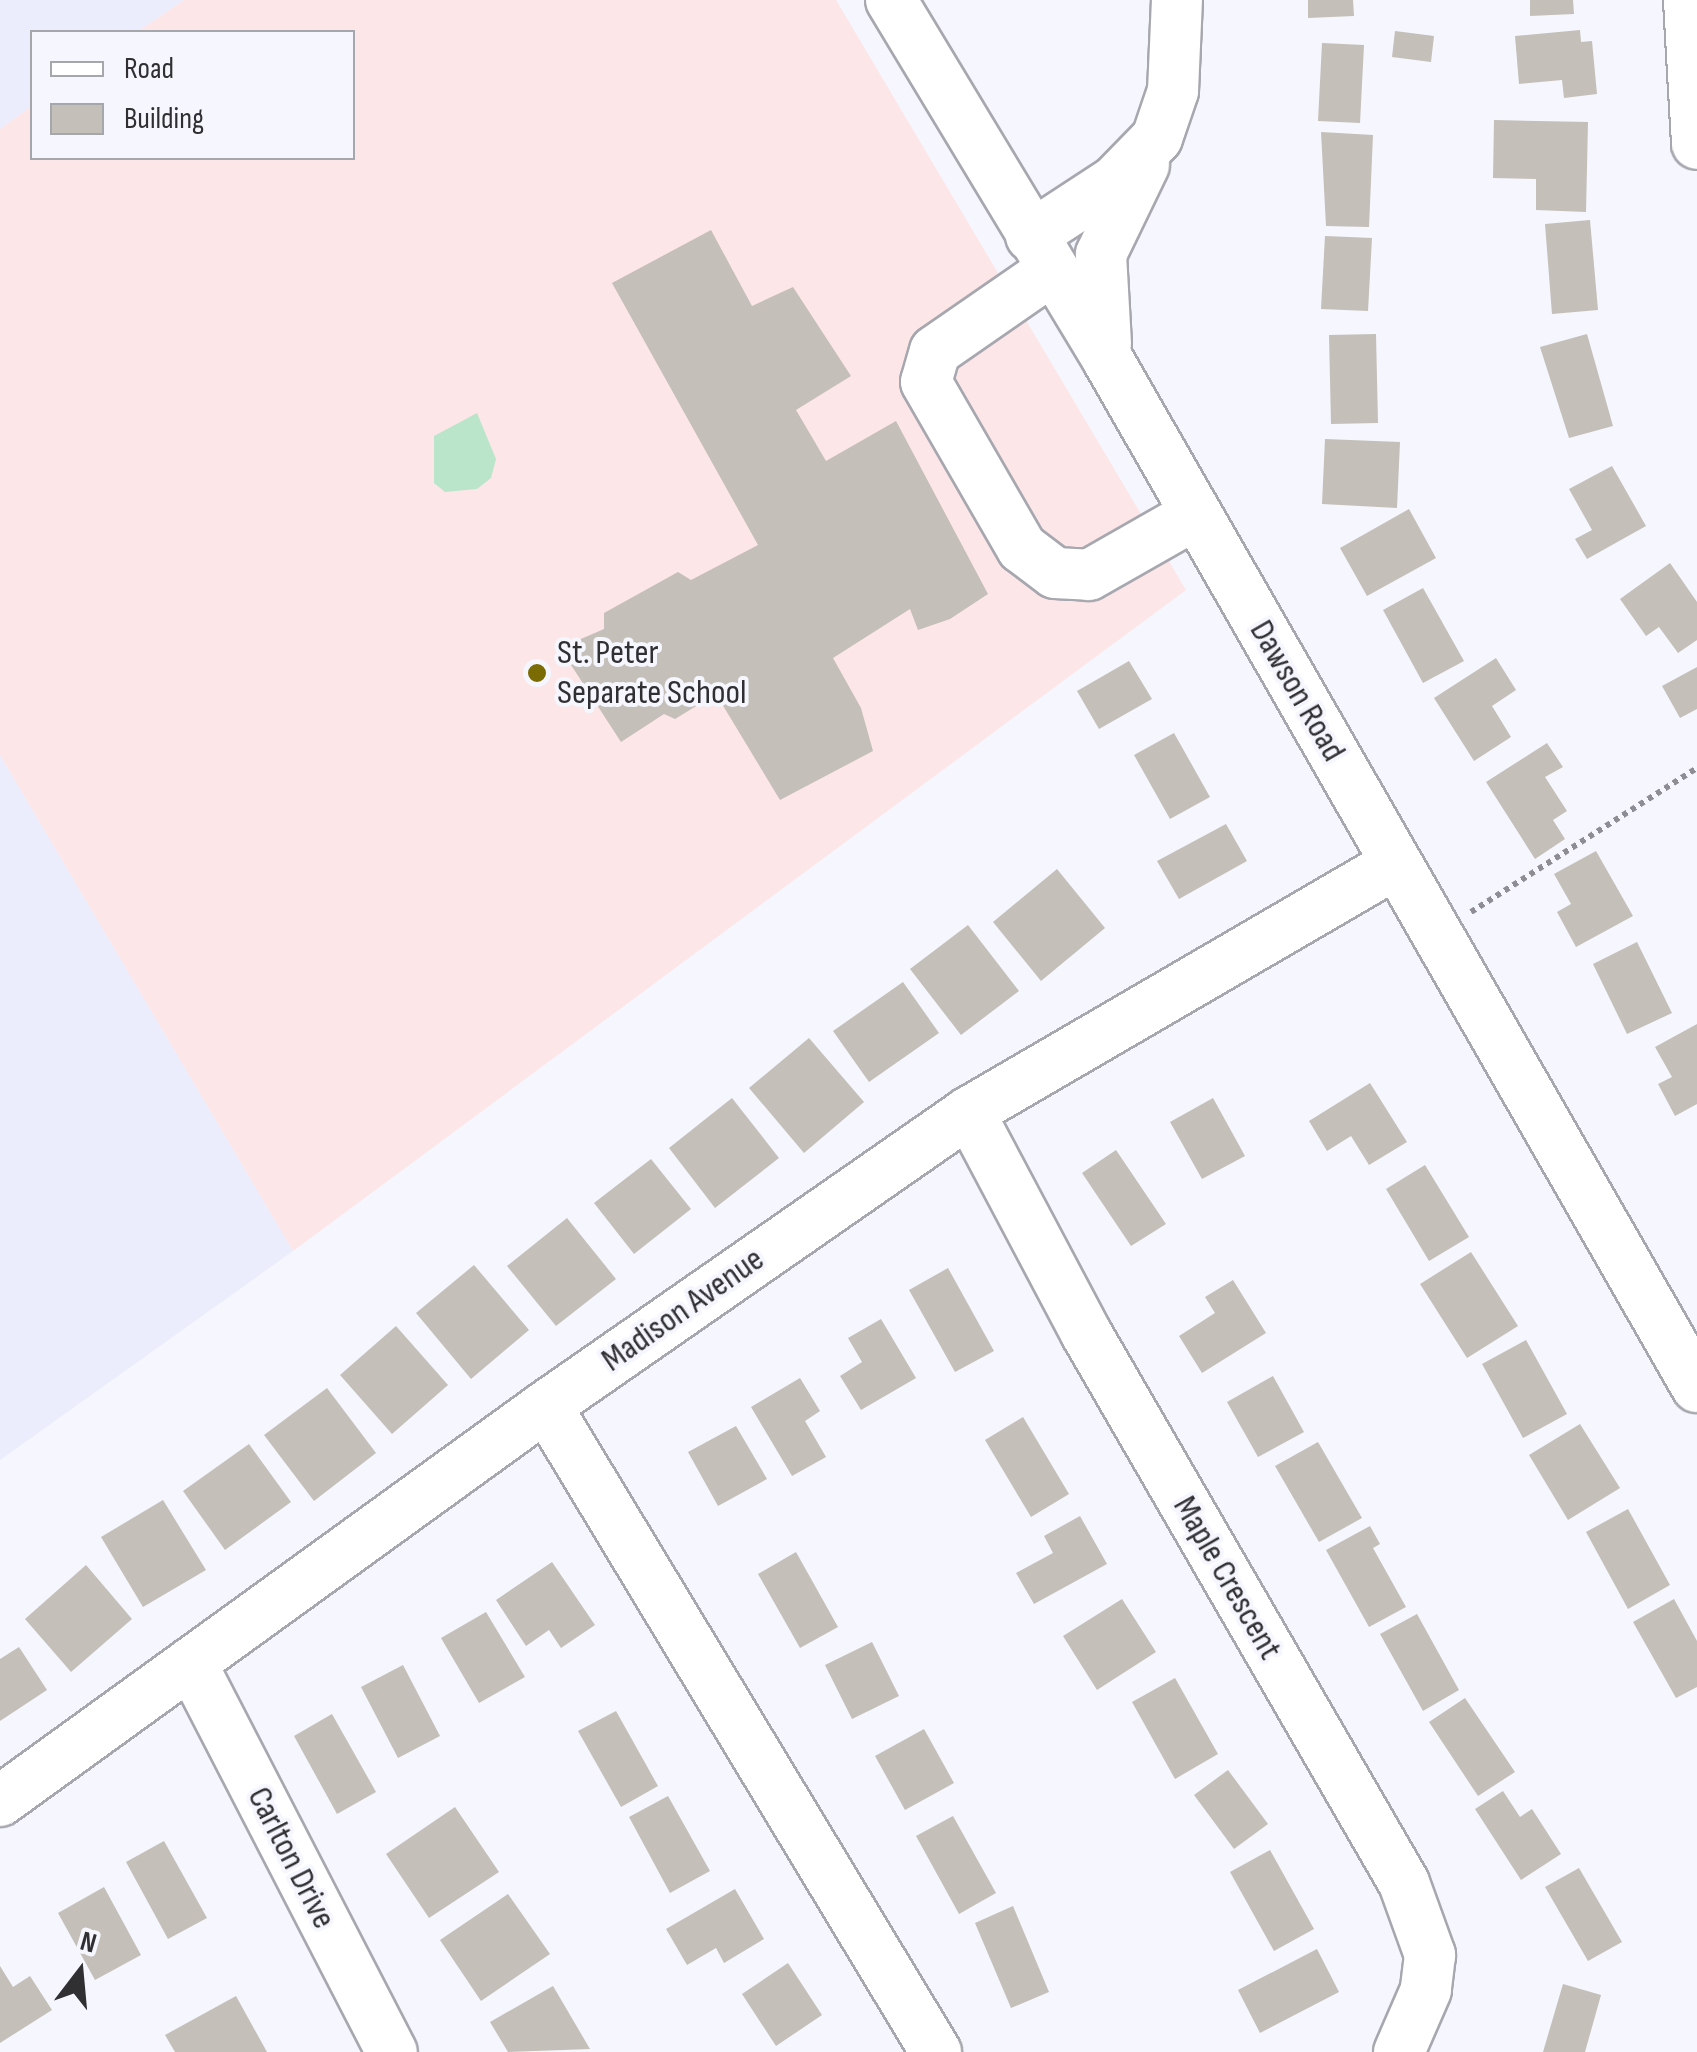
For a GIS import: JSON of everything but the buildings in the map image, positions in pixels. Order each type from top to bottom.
[{"type":"street","name":"Dawson Road","points":[[891,0],[1108,360],[1697,1387]]},
{"type":"street","points":[[1108,360],[1101,254],[1158,138],[1173,90],[1177,0]]},
{"type":"street","points":[[1689,0],[1697,144]]},
{"type":"street","points":[[1158,138],[934,351],[926,382],[1022,548],[1055,572],[1089,576],[1196,514]]},
{"type":"street","name":"Madison Avenue","points":[[0,1801],[546,1406],[969,1112],[1396,864]]},
{"type":"street","name":"Maple Crescent","points":[[969,1112],[1086,1333],[1404,1882],[1430,1956],[1426,1990],[1399,2052]]},
{"type":"street","points":[[546,1406],[936,2052]]},
{"type":"street","name":"Carlton Drive","points":[[191,1663],[392,2052]]},
{"type":"path","points":[[1435,933],[1697,768]]},
{"type":"shaded area","points":[[0,0],[184,0],[140,30],[30,30],[30,107],[0,129]]},
{"type":"shaded area","name":"St. Peter Separate School","points":[[184,0],[836,0],[1186,590],[293,1251],[0,755],[0,129],[30,107],[30,160],[355,160],[355,30],[140,30]]},
{"type":"shaded area","points":[[0,755],[293,1251],[0,1460]]},
{"type":"green space","points":[[477,413],[496,459],[491,478],[477,489],[445,492],[434,483],[434,436]]},
{"type":"place","name":"St. Peter Separate School","points":[[537,673]]}]
